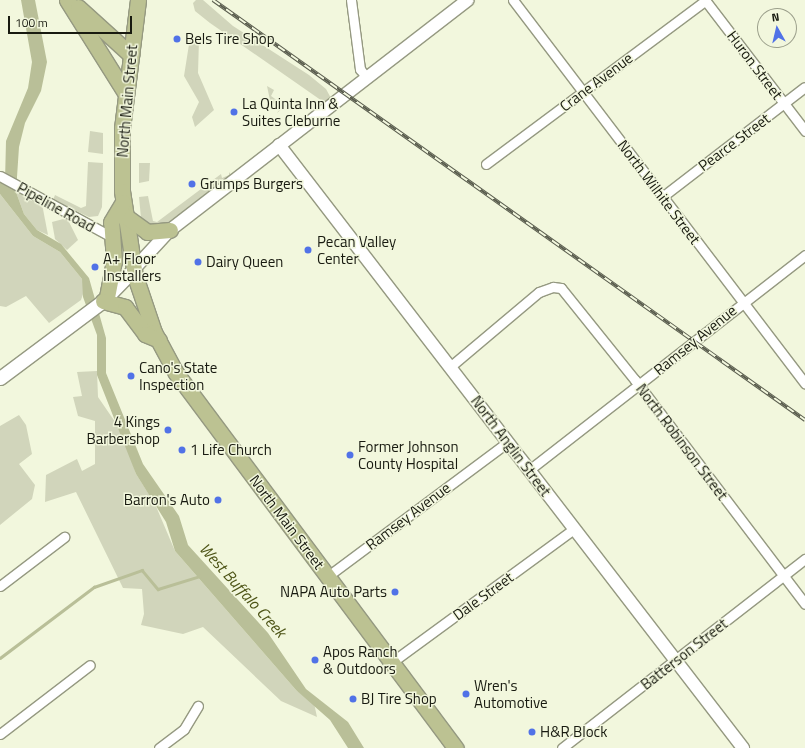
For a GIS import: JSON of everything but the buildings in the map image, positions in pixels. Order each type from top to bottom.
[{"type":"main road","points":[[67,0],[126,94]]},
{"type":"main road","points":[[70,0],[131,55]]},
{"type":"main road","name":"North Main Street","points":[[138,0],[122,128],[123,209],[134,269],[159,340],[176,374],[456,748]]},
{"type":"main road","points":[[105,299],[114,261],[111,222],[123,209],[147,232],[170,230]]},
{"type":"main road","points":[[0,378],[105,299],[134,269]]},
{"type":"main road","points":[[105,299],[125,307],[145,334],[159,340]]},
{"type":"street","points":[[350,0],[360,69],[367,78]]},
{"type":"street","points":[[134,269],[170,230],[467,0]]},
{"type":"street","name":"North Wilhite Street","points":[[513,0],[805,383]]},
{"type":"street","name":"Crane Avenue","points":[[486,164],[706,0]]},
{"type":"street","name":"Huron Street","points":[[706,0],[805,131]]},
{"type":"street","name":"Pearce Street","points":[[662,197],[805,87]]},
{"type":"street","name":"North Anglin Street","points":[[279,145],[451,366],[574,529],[743,748]]},
{"type":"street","name":"Pipeline Road","points":[[1,177],[24,188],[112,237]]},
{"type":"street","name":"Ramsey Avenue","points":[[529,470],[639,386],[743,302],[805,255]]},
{"type":"street","name":"North Robinson Street","points":[[451,366],[539,292],[553,286],[570,296],[805,604]]},
{"type":"street","name":"Ramsey Avenue","points":[[328,576],[508,442]]},
{"type":"street","name":"Dale Street","points":[[392,662],[574,529]]},
{"type":"street","points":[[0,586],[64,537]]},
{"type":"street","name":"Batterson Street","points":[[562,748],[676,661],[805,559]]},
{"type":"street","points":[[0,734],[90,665]]},
{"type":"street","points":[[159,748],[184,728],[198,706]]},
{"type":"shaded area","points":[[21,0],[35,0],[47,62],[41,91],[25,123],[19,147],[16,192],[24,214],[37,230],[61,244],[89,278],[106,338],[106,373],[143,464],[179,516],[188,545],[268,633],[306,689],[348,722],[364,748],[348,748],[330,720],[296,690],[175,551],[166,522],[136,474],[97,375],[97,335],[83,297],[82,279],[60,252],[33,236],[0,194],[0,179],[5,181],[6,141],[28,88],[32,62]]},
{"type":"shaded area","points":[[196,0],[203,0],[233,26],[309,75],[326,89],[332,100],[325,103],[210,23],[195,11],[193,3]]},
{"type":"shaded area","points":[[190,38],[199,40],[198,73],[214,110],[195,127],[192,117],[199,102],[184,76]]},
{"type":"shaded area","points":[[267,86],[274,90],[271,96],[285,106],[290,102],[277,113],[281,107],[276,102],[271,105]]},
{"type":"shaded area","points":[[90,131],[103,133],[103,154],[88,152]]},
{"type":"shaded area","points":[[88,162],[103,163],[102,207],[98,216],[89,217],[53,200],[55,195],[81,208],[86,206]]},
{"type":"shaded area","points":[[139,163],[150,163],[149,181],[139,183]]},
{"type":"shaded area","points":[[229,172],[231,175],[161,229],[156,231],[141,218],[139,197],[148,196],[153,221],[157,222],[221,174],[222,178],[229,175]]},
{"type":"shaded area","points":[[16,192],[24,192],[42,204],[48,235],[37,230],[24,214]]},
{"type":"shaded area","points":[[0,194],[33,236],[60,252],[82,279],[85,288],[81,300],[49,323],[26,296],[6,307],[0,306]]},
{"type":"shaded area","points":[[67,218],[78,240],[67,250],[55,239],[52,222]]},
{"type":"shaded area","points":[[97,371],[98,397],[122,432],[136,474],[155,504],[175,551],[296,690],[314,703],[317,717],[281,701],[203,627],[183,634],[141,625],[144,614],[142,589],[123,588],[76,492],[45,502],[46,475],[77,459],[82,471],[95,464],[95,421],[78,416],[73,397],[82,396],[77,372]]},
{"type":"shaded area","points":[[19,415],[26,425],[32,454],[19,464],[35,485],[32,499],[0,525],[0,426]]},
{"type":"waterway","points":[[0,658],[94,587],[142,570],[158,589],[200,576]]},
{"type":"railway","points":[[213,0],[805,420]]},
{"type":"place","name":"Bels Tire Shop","points":[[177,39]]},
{"type":"place","name":"La Quinta Inn & Suites Cleburne","points":[[234,112]]},
{"type":"place","name":"Grumps Burgers","points":[[192,184]]},
{"type":"place","name":"Pecan Valley Center","points":[[308,250]]},
{"type":"place","name":"Dairy Queen","points":[[198,262]]},
{"type":"place","name":"A+ Floor Installers","points":[[95,267]]},
{"type":"place","name":"Cano's State Inspection","points":[[131,376]]},
{"type":"place","name":"4 Kings Barbershop","points":[[168,430]]},
{"type":"place","name":"1 Life Church","points":[[182,450]]},
{"type":"place","name":"Former Johnson County Hospital","points":[[350,455]]},
{"type":"place","name":"Barron's Auto","points":[[218,500]]},
{"type":"place","name":"NAPA Auto Parts","points":[[395,592]]},
{"type":"place","name":"Apos Ranch & Outdoors","points":[[315,660]]},
{"type":"place","name":"Wren's Automotive","points":[[466,694]]},
{"type":"place","name":"BJ Tire Shop","points":[[353,699]]},
{"type":"place","name":"H&R Block","points":[[532,732]]},
{"type":"water label","name":"West Buffalo Creek","points":[[243,590]]}]
